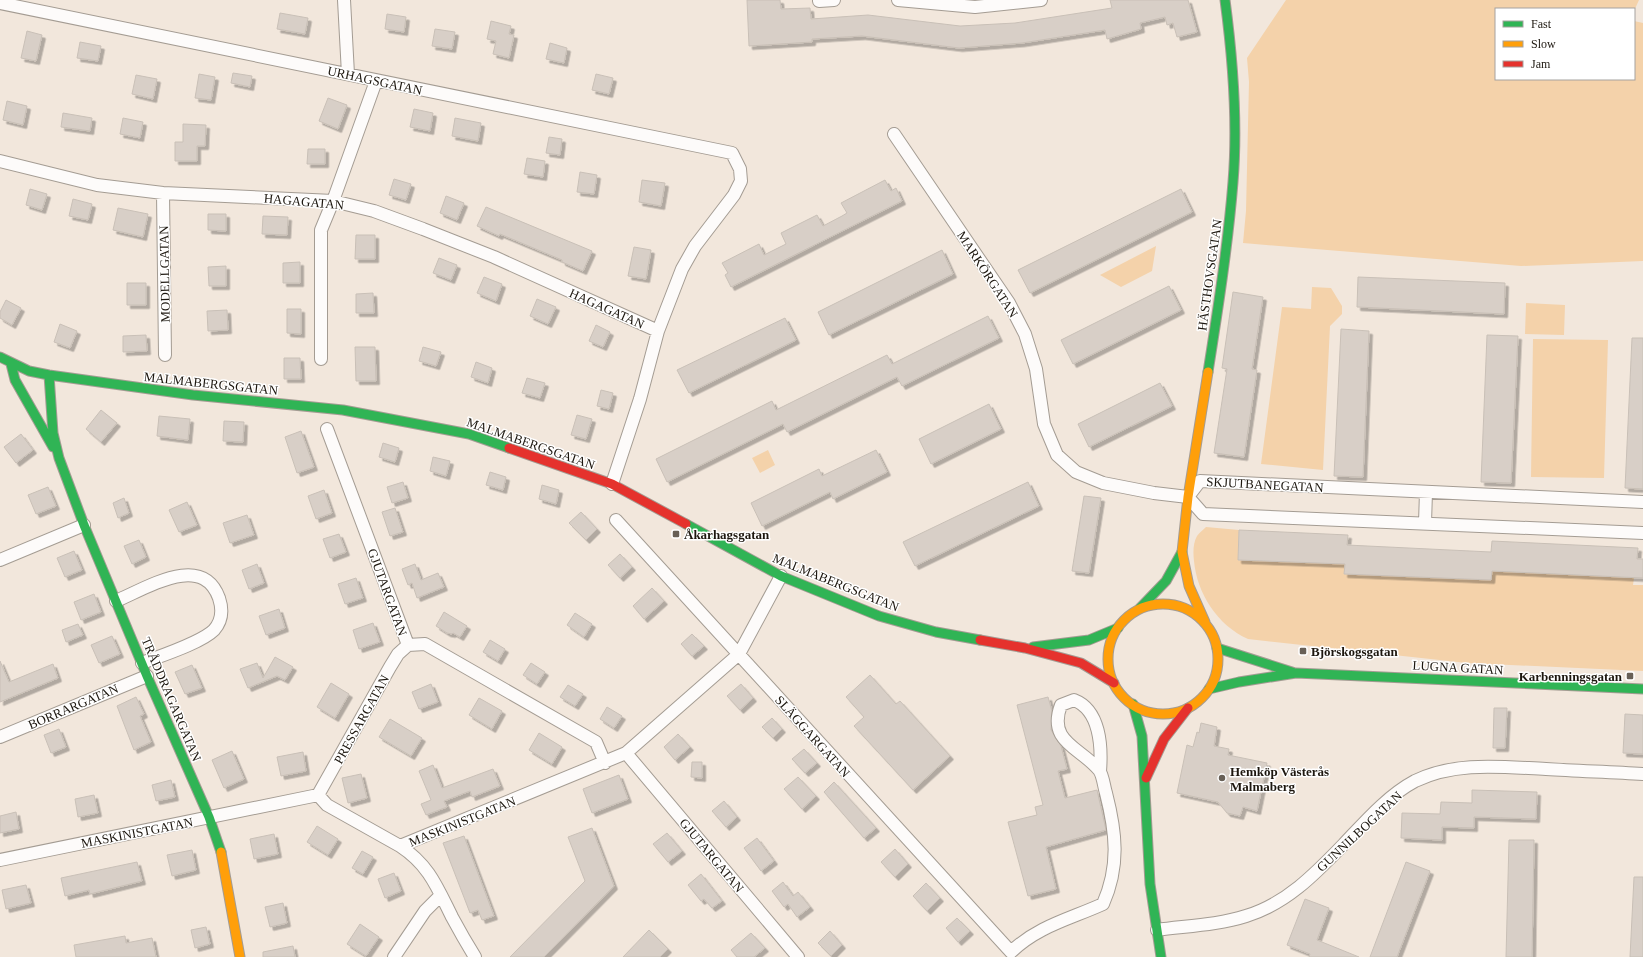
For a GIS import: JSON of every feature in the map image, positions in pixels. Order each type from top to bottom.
[{"type":"main road","name":"HÄSTHOVSGATAN","points":[[1205,622],[1189,586],[1182,552],[1188,497],[1219,304],[1233,181],[1234,111],[1232,54],[1225,0]]},
{"type":"main road","name":"MALMABERGSGATAN","points":[[0,357],[11,364],[29,371],[49,375],[153,390],[343,410],[435,427],[497,443],[612,484],[780,576],[879,616],[936,632],[1025,648],[1081,663],[1114,683]]},
{"type":"main road","name":"TRÅDDRAGARGATAN","points":[[11,364],[15,380],[59,458]]},
{"type":"main road","name":"TRÅDDRAGARGATAN","points":[[49,375],[53,433],[59,458],[84,525],[147,676],[210,817],[220,844],[240,957]]},
{"type":"main road","name":"HÄSTHOVSGATAN","points":[[1139,609],[1166,581],[1182,552]]},
{"type":"main road","points":[[1153,604],[1167,604],[1188,610],[1205,622],[1213,634],[1217,648],[1218,662],[1215,676],[1209,689],[1200,700],[1188,708],[1174,713],[1160,714],[1146,711],[1133,704],[1122,695],[1114,683],[1109,669],[1108,655],[1111,641],[1118,628],[1127,617],[1139,609],[1153,604]]},
{"type":"main road","name":"MALMABERGSGATAN","points":[[1025,648],[1089,640],[1118,628]]},
{"type":"main road","name":"LUGNA GATAN","points":[[1217,648],[1296,673]]},
{"type":"main road","name":"LUGNA GATAN","points":[[1209,689],[1239,682],[1296,673],[1643,689]]},
{"type":"main road","points":[[1133,704],[1142,736],[1146,778],[1147,840],[1161,957]]},
{"type":"main road","points":[[1146,778],[1164,739],[1188,708]]},
{"type":"street","points":[[344,0],[348,74]]},
{"type":"street","points":[[819,2],[834,0]]},
{"type":"street","points":[[898,0],[975,7],[1041,0]]},
{"type":"street","name":"URHAGSGATAN","points":[[0,3],[732,153],[740,169],[741,181],[734,195],[695,246],[682,269],[658,331]]},
{"type":"street","points":[[321,359],[321,230],[333,202],[376,81]]},
{"type":"street","name":"MARKÖRGATAN","points":[[894,134],[1012,309],[1025,334],[1036,369],[1044,424],[1057,455],[1076,472],[1103,483],[1154,493],[1188,497]]},
{"type":"street","name":"HAGAGATAN","points":[[0,161],[97,185],[163,193],[333,202],[374,211],[494,257],[658,331]]},
{"type":"street","name":"MODELLGATAN","points":[[163,193],[165,354]]},
{"type":"street","points":[[612,484],[640,399],[658,331]]},
{"type":"street","name":"GJUTARGATAN","points":[[327,429],[408,645],[425,644],[596,742],[604,763]]},
{"type":"street","name":"SKJUTBANEGATAN","points":[[1643,502],[1200,481],[1188,497],[1203,514],[1643,533]]},
{"type":"street","points":[[1425,523],[1426,492]]},
{"type":"street","name":"SLÄGGARGATAN","points":[[616,520],[1013,954],[1029,935],[1064,919],[1103,904],[1109,890],[1116,844],[1113,821],[1100,770],[1102,753],[1093,717],[1084,704],[1074,700],[1061,705],[1057,716],[1057,728],[1063,738],[1100,770]]},
{"type":"street","points":[[0,560],[84,525]]},
{"type":"street","points":[[116,601],[178,575],[194,575],[206,579],[215,589],[219,600],[221,615],[220,622],[213,630],[203,638],[142,663]]},
{"type":"street","name":"MASKINISTGATAN","points":[[0,860],[318,795],[327,806],[400,846],[626,753],[739,654],[780,576]]},
{"type":"street","name":"PRESSARGATAN","points":[[318,795],[390,667],[398,654],[408,645]]},
{"type":"street","name":"BORRARGATAN","points":[[0,737],[147,676]]},
{"type":"street","name":"GJUTARGATAN","points":[[626,753],[798,957]]},
{"type":"street","name":"GUNNILBOGATAN","points":[[1157,930],[1246,916],[1269,906],[1291,893],[1322,866],[1391,797],[1416,781],[1440,772],[1464,768],[1493,766],[1643,774]]},
{"type":"street","points":[[400,846],[414,855],[434,879],[441,895],[475,957]]},
{"type":"street","points":[[394,957],[425,911],[441,895]]},
{"type":"shaded area","points":[[1286,0],[1639,0],[1635,9],[1495,8],[1495,80],[1635,80],[1635,21],[1643,23],[1643,261],[1521,266],[1243,243],[1246,211],[1249,82],[1247,58]]},
{"type":"shaded area","points":[[1156,246],[1152,271],[1121,287],[1100,275]]},
{"type":"shaded area","points":[[1312,287],[1331,288],[1342,306],[1342,314],[1330,326],[1323,470],[1261,464],[1282,307],[1311,309]]},
{"type":"shaded area","points":[[1526,303],[1565,305],[1564,335],[1525,334]]},
{"type":"shaded area","points":[[1533,339],[1608,340],[1604,478],[1531,477]]},
{"type":"shaded area","points":[[768,450],[775,465],[760,473],[752,458]]},
{"type":"shaded area","points":[[1206,527],[1239,530],[1238,560],[1345,564],[1344,574],[1491,580],[1492,571],[1634,578],[1633,585],[1643,585],[1643,671],[1467,663],[1248,639],[1237,633],[1218,617],[1210,607],[1199,585],[1193,555],[1197,536]]},
{"type":"building","points":[[747,0],[780,0],[781,9],[810,8],[811,19],[868,15],[960,26],[1015,23],[1112,8],[1110,0],[1188,0],[1197,32],[1177,37],[1173,23],[1167,25],[1165,17],[1140,23],[1141,29],[1107,39],[1105,30],[1022,43],[959,48],[862,36],[812,39],[812,42],[749,46]]},
{"type":"building","points":[[280,13],[308,18],[305,34],[277,29]]},
{"type":"building","points":[[387,14],[406,17],[404,32],[385,29]]},
{"type":"building","points":[[491,21],[511,26],[509,34],[514,35],[509,58],[493,54],[496,41],[487,39]]},
{"type":"building","points":[[435,29],[455,32],[452,49],[432,46]]},
{"type":"building","points":[[27,31],[42,35],[36,61],[21,58]]},
{"type":"building","points":[[80,42],[101,46],[98,61],[77,58]]},
{"type":"building","points":[[550,43],[567,48],[564,63],[546,59]]},
{"type":"building","points":[[233,73],[252,76],[250,87],[231,83]]},
{"type":"building","points":[[199,74],[215,77],[211,100],[195,98]]},
{"type":"building","points":[[596,74],[613,78],[609,94],[592,90]]},
{"type":"building","points":[[136,75],[157,79],[153,99],[132,94]]},
{"type":"building","points":[[328,98],[347,105],[338,129],[319,121]]},
{"type":"building","points":[[7,101],[27,106],[23,125],[3,120]]},
{"type":"building","points":[[414,109],[433,113],[430,131],[410,127]]},
{"type":"building","points":[[63,113],[92,118],[90,131],[61,127]]},
{"type":"building","points":[[123,118],[143,122],[140,138],[120,134]]},
{"type":"building","points":[[455,118],[481,123],[478,141],[452,136]]},
{"type":"building","points":[[183,124],[206,125],[205,146],[197,146],[197,161],[175,161],[175,142],[183,142]]},
{"type":"building","points":[[549,137],[562,139],[560,155],[546,153]]},
{"type":"building","points":[[308,149],[325,149],[325,164],[307,164]]},
{"type":"building","points":[[527,158],[545,161],[543,177],[524,174]]},
{"type":"building","points":[[580,172],[597,175],[594,194],[577,192]]},
{"type":"building","points":[[394,179],[411,184],[406,200],[389,195]]},
{"type":"building","points":[[642,180],[665,183],[661,206],[639,202]]},
{"type":"building","points":[[885,180],[891,191],[896,188],[902,201],[731,287],[725,275],[728,273],[722,263],[759,244],[764,255],[786,244],[781,233],[817,215],[823,226],[847,213],[841,203]]},
{"type":"building","points":[[30,189],[47,194],[42,210],[26,205]]},
{"type":"building","points":[[1181,189],[1192,212],[1030,293],[1018,270]]},
{"type":"building","points":[[446,196],[464,203],[457,220],[440,213]]},
{"type":"building","points":[[73,199],[92,204],[88,220],[69,216]]},
{"type":"building","points":[[486,207],[592,251],[583,271],[562,262],[562,260],[477,226]]},
{"type":"building","points":[[118,208],[148,214],[143,237],[113,230]]},
{"type":"building","points":[[208,214],[226,214],[226,231],[208,230]]},
{"type":"building","points":[[263,216],[288,217],[287,235],[262,234]]},
{"type":"building","points":[[356,235],[375,235],[375,259],[355,259]]},
{"type":"building","points":[[634,247],[651,250],[646,279],[628,276]]},
{"type":"building","points":[[942,250],[953,274],[829,335],[818,312]]},
{"type":"building","points":[[439,258],[457,265],[451,280],[433,273]]},
{"type":"building","points":[[300,262],[300,283],[283,283],[283,263]]},
{"type":"building","points":[[226,266],[226,286],[209,286],[208,267]]},
{"type":"building","points":[[484,277],[502,284],[496,301],[477,293]]},
{"type":"building","points":[[1358,277],[1505,283],[1504,314],[1357,307]]},
{"type":"building","points":[[127,283],[146,283],[146,305],[127,305]]},
{"type":"building","points":[[1169,286],[1181,310],[1073,364],[1061,340]]},
{"type":"building","points":[[1233,292],[1263,297],[1252,369],[1257,370],[1244,457],[1214,453],[1227,369],[1222,368]]},
{"type":"building","points":[[373,293],[374,313],[356,313],[356,294]]},
{"type":"building","points":[[537,299],[556,307],[548,324],[530,316]]},
{"type":"building","points":[[6,300],[21,308],[12,325],[0,318],[0,312]]},
{"type":"building","points":[[287,309],[301,309],[301,334],[287,333]]},
{"type":"building","points":[[227,310],[228,330],[208,331],[207,311]]},
{"type":"building","points":[[988,316],[999,338],[902,386],[897,377],[787,432],[783,424],[667,482],[656,459],[772,401],[776,410],[887,355],[892,364]]},
{"type":"building","points":[[785,318],[796,340],[689,393],[677,370]]},
{"type":"building","points":[[60,324],[77,331],[70,348],[54,342]]},
{"type":"building","points":[[596,325],[610,332],[603,347],[589,341]]},
{"type":"building","points":[[1341,329],[1369,331],[1363,477],[1334,476]]},
{"type":"building","points":[[146,335],[147,351],[123,352],[123,336]]},
{"type":"building","points":[[1487,335],[1518,336],[1511,483],[1481,482]]},
{"type":"building","points":[[1632,338],[1643,338],[1643,489],[1625,488]]},
{"type":"building","points":[[355,347],[375,347],[376,381],[356,381]]},
{"type":"building","points":[[423,347],[441,352],[436,366],[419,361]]},
{"type":"building","points":[[284,358],[300,358],[301,379],[284,379]]},
{"type":"building","points":[[476,362],[492,368],[488,383],[471,377]]},
{"type":"building","points":[[527,378],[545,383],[540,398],[522,393]]},
{"type":"building","points":[[1160,383],[1172,406],[1089,447],[1078,424]]},
{"type":"building","points":[[601,390],[613,393],[609,409],[597,406]]},
{"type":"building","points":[[989,404],[1001,429],[931,464],[919,439]]},
{"type":"building","points":[[101,410],[117,423],[101,442],[86,429]]},
{"type":"building","points":[[577,415],[592,419],[586,439],[571,435]]},
{"type":"building","points":[[159,416],[190,419],[188,440],[157,436]]},
{"type":"building","points":[[224,421],[244,422],[243,442],[223,441]]},
{"type":"building","points":[[301,431],[314,467],[297,473],[285,437]]},
{"type":"building","points":[[21,434],[33,450],[16,463],[4,447]]},
{"type":"building","points":[[383,443],[399,448],[395,462],[379,457]]},
{"type":"building","points":[[876,450],[887,472],[833,499],[830,492],[762,526],[751,503],[819,469],[822,476]]},
{"type":"building","points":[[433,457],[450,461],[446,476],[430,471]]},
{"type":"building","points":[[490,472],[506,477],[503,490],[486,485]]},
{"type":"building","points":[[403,482],[408,498],[392,503],[387,487]]},
{"type":"building","points":[[1028,482],[1039,506],[915,566],[903,542]]},
{"type":"building","points":[[542,485],[559,490],[556,504],[539,499]]},
{"type":"building","points":[[48,487],[56,506],[36,514],[28,495]]},
{"type":"building","points":[[324,490],[332,513],[316,519],[308,496]]},
{"type":"building","points":[[1084,496],[1101,498],[1089,573],[1072,571]]},
{"type":"building","points":[[124,498],[129,513],[118,518],[113,503]]},
{"type":"building","points":[[187,502],[197,525],[179,532],[169,510]]},
{"type":"building","points":[[395,508],[403,532],[390,536],[382,512]]},
{"type":"building","points":[[581,512],[597,529],[586,540],[569,523]]},
{"type":"building","points":[[247,515],[254,535],[230,543],[223,523]]},
{"type":"building","points":[[1239,530],[1348,535],[1347,545],[1491,552],[1492,541],[1638,548],[1637,559],[1643,559],[1643,578],[1492,571],[1491,580],[1344,574],[1345,564],[1238,560]]},
{"type":"building","points":[[339,534],[346,552],[330,558],[323,539]]},
{"type":"building","points":[[139,540],[146,557],[132,564],[124,546]]},
{"type":"building","points":[[74,551],[82,570],[65,577],[57,558]]},
{"type":"building","points":[[620,554],[632,567],[620,578],[608,565]]},
{"type":"building","points":[[257,564],[264,583],[249,589],[242,570]]},
{"type":"building","points":[[415,564],[421,580],[438,573],[444,587],[417,598],[412,583],[408,585],[402,569]]},
{"type":"building","points":[[356,578],[363,598],[345,604],[338,584]]},
{"type":"building","points":[[652,588],[664,601],[644,619],[633,606]]},
{"type":"building","points":[[94,594],[101,612],[81,620],[74,602]]},
{"type":"building","points":[[279,609],[285,628],[266,635],[259,616]]},
{"type":"building","points":[[444,612],[467,626],[460,637],[453,633],[447,633],[436,626]]},
{"type":"building","points":[[575,613],[592,624],[584,637],[567,625]]},
{"type":"building","points":[[373,623],[380,642],[359,649],[353,630]]},
{"type":"building","points":[[78,624],[83,635],[66,642],[62,630]]},
{"type":"building","points":[[692,634],[704,646],[692,656],[681,644]]},
{"type":"building","points":[[112,636],[120,654],[99,663],[91,645]]},
{"type":"building","points":[[490,640],[505,649],[498,661],[483,652]]},
{"type":"building","points":[[275,657],[293,667],[285,680],[277,676],[248,688],[240,669],[257,663],[263,678]]},
{"type":"building","points":[[0,661],[9,682],[53,664],[58,678],[0,702]]},
{"type":"building","points":[[531,663],[545,672],[537,684],[523,675]]},
{"type":"building","points":[[192,665],[202,688],[185,694],[175,672]]},
{"type":"building","points":[[870,675],[896,704],[900,701],[950,756],[913,790],[854,726],[864,717],[846,697]]},
{"type":"building","points":[[331,683],[349,694],[335,718],[317,707]]},
{"type":"building","points":[[431,684],[438,702],[419,709],[412,692]]},
{"type":"building","points":[[741,684],[753,698],[740,710],[727,696]]},
{"type":"building","points":[[568,685],[583,694],[575,706],[560,697]]},
{"type":"building","points":[[136,697],[144,714],[140,716],[151,742],[134,750],[117,706]]},
{"type":"building","points":[[1048,697],[1052,711],[1051,730],[1061,746],[1067,769],[1058,771],[1065,798],[1097,790],[1106,830],[1046,847],[1056,889],[1028,896],[1008,822],[1037,815],[1035,807],[1043,805],[1017,705]]},
{"type":"building","points":[[479,698],[502,711],[492,729],[469,715]]},
{"type":"building","points":[[607,707],[622,716],[614,728],[600,719]]},
{"type":"building","points":[[1494,708],[1507,708],[1505,748],[1493,748]]},
{"type":"building","points":[[1625,714],[1643,715],[1643,754],[1623,753]]},
{"type":"building","points":[[772,718],[782,729],[773,738],[762,727]]},
{"type":"building","points":[[390,719],[422,738],[411,756],[379,737]]},
{"type":"building","name":"Hemköp Västerås Malmaberg","points":[[1201,723],[1217,727],[1214,746],[1229,749],[1228,755],[1267,763],[1257,811],[1243,807],[1240,816],[1227,813],[1218,802],[1177,793],[1187,745],[1193,747],[1197,732],[1199,733]]},
{"type":"building","points":[[59,729],[66,747],[51,753],[44,735]]},
{"type":"building","points":[[539,733],[562,747],[552,764],[529,750]]},
{"type":"building","points":[[678,734],[690,747],[675,760],[664,747]]},
{"type":"building","points":[[804,749],[817,763],[805,773],[792,759]]},
{"type":"building","points":[[232,751],[244,779],[224,788],[212,760]]},
{"type":"building","points":[[303,752],[306,771],[281,776],[277,757]]},
{"type":"building","points":[[692,762],[702,762],[702,778],[691,777]]},
{"type":"building","points":[[433,765],[442,788],[493,769],[500,786],[472,797],[470,791],[444,801],[447,807],[426,815],[421,804],[431,800],[419,771]]},
{"type":"building","points":[[361,774],[367,798],[348,803],[342,778]]},
{"type":"building","points":[[619,775],[628,799],[592,813],[583,789]]},
{"type":"building","points":[[798,777],[816,796],[802,809],[784,789]]},
{"type":"building","points":[[171,780],[175,797],[156,801],[152,785]]},
{"type":"building","points":[[834,782],[876,828],[864,838],[824,792]]},
{"type":"building","points":[[1472,790],[1537,792],[1536,819],[1474,817],[1474,828],[1442,827],[1442,840],[1401,838],[1402,813],[1440,814],[1441,802],[1472,803]]},
{"type":"building","points":[[94,795],[98,813],[78,817],[75,799]]},
{"type":"building","points":[[724,801],[737,817],[726,827],[712,811]]},
{"type":"building","points":[[16,812],[19,829],[0,833],[0,816]]},
{"type":"building","points":[[317,826],[338,839],[328,855],[307,842]]},
{"type":"building","points":[[592,828],[614,886],[544,957],[510,957],[585,881],[568,837]]},
{"type":"building","points":[[667,833],[682,851],[668,862],[653,844]]},
{"type":"building","points":[[274,834],[278,854],[254,859],[250,839]]},
{"type":"building","points":[[464,836],[494,916],[482,920],[478,910],[470,913],[443,843]]},
{"type":"building","points":[[757,838],[774,861],[761,871],[744,848]]},
{"type":"building","points":[[1509,840],[1534,840],[1532,957],[1506,957]]},
{"type":"building","points":[[895,849],[908,864],[895,877],[881,862]]},
{"type":"building","points":[[192,850],[196,870],[172,876],[167,855]]},
{"type":"building","points":[[362,851],[373,857],[363,874],[352,868]]},
{"type":"building","points":[[137,862],[142,881],[90,894],[89,890],[65,896],[61,878]]},
{"type":"building","points":[[1406,862],[1430,871],[1397,957],[1370,957]]},
{"type":"building","points":[[394,873],[401,891],[385,898],[378,879]]},
{"type":"building","points":[[701,874],[722,901],[712,908],[704,899],[701,901],[688,885]]},
{"type":"building","points":[[1634,877],[1643,877],[1643,957],[1630,957]]},
{"type":"building","points":[[783,882],[793,896],[798,892],[810,907],[797,917],[788,904],[784,907],[772,891]]},
{"type":"building","points":[[926,883],[940,898],[927,911],[913,896]]},
{"type":"building","points":[[26,885],[31,903],[6,909],[2,890]]},
{"type":"building","points":[[1305,899],[1329,908],[1317,940],[1359,957],[1309,957],[1310,954],[1287,945]]},
{"type":"building","points":[[283,903],[287,923],[270,927],[265,907]]},
{"type":"building","points":[[957,918],[970,931],[958,942],[946,928]]},
{"type":"building","points":[[360,924],[379,937],[366,956],[347,944]]},
{"type":"building","points":[[206,927],[210,944],[195,948],[191,930]]},
{"type":"building","points":[[649,930],[668,949],[660,957],[623,957]]},
{"type":"building","points":[[830,931],[842,945],[831,956],[818,943]]},
{"type":"building","points":[[751,933],[765,948],[754,957],[737,957],[731,950]]},
{"type":"building","points":[[125,936],[126,943],[152,938],[156,957],[76,957],[74,945]]},
{"type":"building","points":[[293,946],[295,957],[263,957],[263,952]]},
{"type":"traffic: fast","points":[[1208,372],[1226,253],[1233,182],[1235,113],[1225,0]]},
{"type":"traffic: fast","points":[[0,357],[29,371],[49,375],[193,395],[343,410],[469,434],[509,448]]},
{"type":"traffic: fast","points":[[11,364],[15,380],[53,447]]},
{"type":"traffic: fast","points":[[49,375],[53,433],[59,458],[84,525],[147,676],[209,817],[221,852]]},
{"type":"traffic: fast","points":[[686,524],[781,576],[879,616],[936,632],[980,640]]},
{"type":"traffic: fast","points":[[1140,608],[1166,581],[1182,552]]},
{"type":"traffic: fast","points":[[1033,647],[1089,640],[1118,628]]},
{"type":"traffic: fast","points":[[1217,648],[1292,672]]},
{"type":"traffic: fast","points":[[1209,689],[1239,682],[1296,673],[1643,689]]},
{"type":"traffic: fast","points":[[1133,704],[1142,736],[1150,884],[1161,957]]},
{"type":"traffic: slow","points":[[1205,622],[1189,586],[1182,552],[1188,497],[1208,372]]},
{"type":"traffic: slow","points":[[1163,604],[1184,608],[1202,620],[1214,638],[1218,659],[1214,680],[1202,698],[1184,710],[1163,714],[1142,710],[1124,698],[1112,680],[1108,659],[1112,638],[1124,620],[1142,608],[1163,604]]},
{"type":"traffic: slow","points":[[221,852],[240,957]]},
{"type":"traffic: jam","points":[[509,448],[612,484],[686,524]]},
{"type":"traffic: jam","points":[[980,640],[1025,648],[1081,663],[1114,683]]},
{"type":"traffic: jam","points":[[1146,778],[1164,739],[1188,708]]},
{"type":"place","name":"Åkarhagsgatan","points":[[676,534]]},
{"type":"place","name":"Björskogsgatan","points":[[1303,651]]},
{"type":"place","name":"Karbenningsgatan","points":[[1630,676]]},
{"type":"place","name":"Hemköp Västerås Malmaberg","points":[[1222,778]]}]
